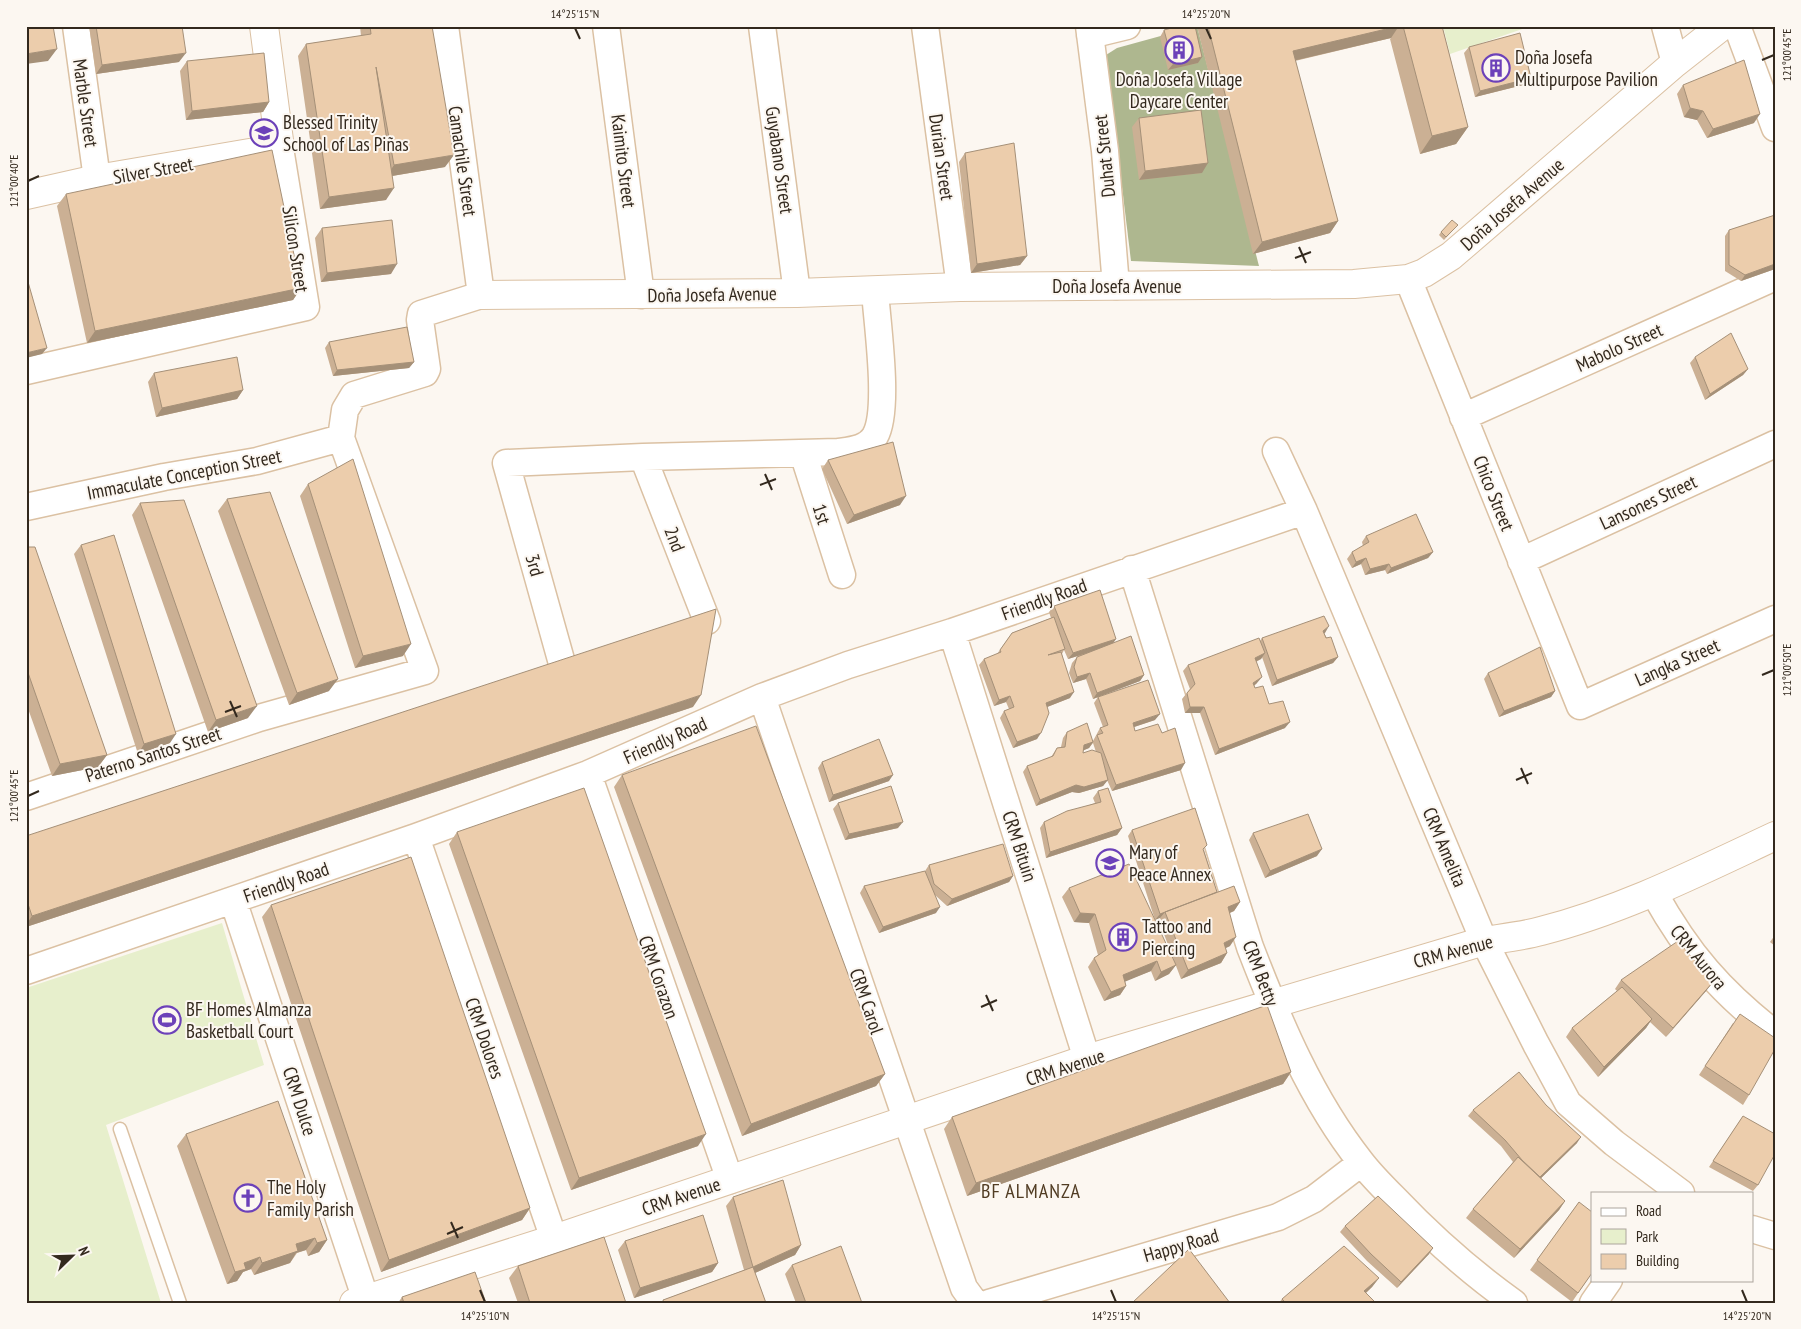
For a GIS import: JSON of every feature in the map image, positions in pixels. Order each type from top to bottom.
[{"type":"street","name":"Marble Street","points":[[76,26],[97,179]]},
{"type":"street","name":"Silicon Street","points":[[26,371],[306,307],[280,148],[264,26]]},
{"type":"street","name":"Camachile Street","points":[[445,26],[481,295]]},
{"type":"street","name":"Kaimito Street","points":[[606,26],[641,295]]},
{"type":"street","name":"Guyabano Street","points":[[762,26],[797,293]]},
{"type":"street","name":"Durian Street","points":[[924,26],[960,287]]},
{"type":"street","points":[[1089,30],[1127,26]]},
{"type":"street","points":[[1665,26],[1675,63]]},
{"type":"street","name":"Doña Josefa Avenue","points":[[341,438],[345,410],[354,395],[425,373],[420,320],[424,312],[481,295],[641,295],[797,293],[960,287],[1354,284],[1408,279],[1424,273],[1451,256],[1675,63],[1722,26]]},
{"type":"street","points":[[1737,26],[1775,128]]},
{"type":"street","name":"Duhat Street","points":[[1089,30],[1105,151],[1116,286]]},
{"type":"street","name":"Silver Street","points":[[26,195],[97,179],[280,148]]},
{"type":"street","name":"Mabolo Street","points":[[1463,417],[1775,277]]},
{"type":"street","name":"Chico Street","points":[[1408,279],[1580,706]]},
{"type":"street","points":[[643,457],[838,452],[861,449],[875,436],[882,411],[875,290]]},
{"type":"street","name":"Immaculate Conception Street","points":[[26,507],[164,477],[257,462],[341,438]]},
{"type":"street","name":"Paterno Santos Street","points":[[26,797],[259,718],[425,671],[341,438]]},
{"type":"street","name":"Lansones Street","points":[[1521,561],[1775,444]]},
{"type":"street","name":"CRM Amelita","points":[[1276,451],[1304,511],[1484,941],[1536,1044],[1568,1103],[1614,1143],[1675,1191]]},
{"type":"street","name":"1st","points":[[802,453],[842,575]]},
{"type":"street","name":"3rd","points":[[564,667],[506,463],[643,457]]},
{"type":"street","name":"2nd","points":[[643,457],[707,621]]},
{"type":"street","name":"Friendly Road","points":[[26,971],[416,837],[588,774],[762,697],[848,665],[952,632],[1304,511]]},
{"type":"street","name":"CRM Betty","points":[[1132,569],[1250,947],[1272,1003],[1302,1067],[1339,1132],[1361,1163],[1436,1242],[1514,1303]]},
{"type":"street","name":"Langka Street","points":[[1580,706],[1775,619]]},
{"type":"street","name":"CRM Bituin","points":[[952,632],[1088,1059]]},
{"type":"street","name":"CRM Carol","points":[[762,697],[964,1288],[975,1303]]},
{"type":"street","name":"CRM Corazon","points":[[588,774],[730,1180]]},
{"type":"street","name":"CRM Avenue","points":[[362,1301],[554,1239],[1088,1059],[1484,941],[1539,932],[1589,918],[1654,894],[1775,836]]},
{"type":"street","name":"CRM Dolores","points":[[416,837],[554,1239]]},
{"type":"street","name":"CRM Aurora","points":[[1654,894],[1682,942],[1710,976],[1775,1034]]},
{"type":"street","name":"CRM Dulce","points":[[232,900],[362,1301]]},
{"type":"street","name":"Happy Road","points":[[989,1303],[1278,1217],[1314,1198],[1361,1163]]},
{"type":"street","points":[[1754,1230],[1775,1236]]},
{"type":"street","points":[[1186,1244],[1201,1266]]},
{"type":"street","points":[[1594,1303],[1608,1282]]},
{"type":"lane","points":[[120,1128],[180,1303]]},
{"type":"green space","points":[[1197,26],[1259,266],[1131,261],[1106,55],[1117,48]]},
{"type":"green space","points":[[1443,26],[1531,26],[1450,54]]},
{"type":"green space","points":[[222,923],[264,1065],[106,1125],[161,1303],[26,1303],[26,988]]},
{"type":"building","points":[[26,26],[53,26],[57,49],[26,54]]},
{"type":"building","points":[[96,26],[182,26],[186,53],[102,65]]},
{"type":"building","points":[[370,26],[432,26],[454,155],[394,165],[376,67],[394,188],[329,197],[306,44],[371,34]]},
{"type":"building","name":"Doña Josefa Village Daycare Center","points":[[1179,26],[1195,26],[1202,57],[1173,64],[1164,30]]},
{"type":"building","points":[[1208,26],[1399,26],[1293,51],[1338,221],[1262,242]]},
{"type":"building","points":[[1403,26],[1442,26],[1468,127],[1432,136]]},
{"type":"building","name":"Doña Josefa Multipurpose Pavilion","points":[[1520,33],[1531,78],[1480,91],[1469,47]]},
{"type":"building","points":[[264,53],[269,102],[192,111],[187,61]]},
{"type":"building","points":[[1744,60],[1760,114],[1713,129],[1703,111],[1690,108],[1683,85]]},
{"type":"building","points":[[1201,110],[1208,163],[1145,171],[1139,118]]},
{"type":"building","points":[[1014,143],[1027,256],[977,264],[965,153]]},
{"type":"building","points":[[272,150],[301,288],[95,331],[66,194]]},
{"type":"building","points":[[1775,215],[1775,264],[1745,275],[1729,265],[1729,230]]},
{"type":"building","points":[[392,220],[397,264],[327,273],[322,228]]},
{"type":"building","points":[[1452,220],[1458,225],[1446,237],[1441,232]]},
{"type":"building","points":[[26,275],[47,348],[26,353]]},
{"type":"building","points":[[407,327],[414,362],[337,370],[329,342]]},
{"type":"building","points":[[1731,333],[1748,369],[1710,394],[1695,357]]},
{"type":"building","points":[[237,357],[243,390],[162,408],[154,373]]},
{"type":"building","points":[[893,442],[906,496],[854,515],[828,460]]},
{"type":"building","points":[[353,459],[411,644],[363,656],[308,484]]},
{"type":"building","points":[[270,492],[338,679],[297,693],[227,499]]},
{"type":"building","points":[[184,500],[257,706],[216,720],[140,503]]},
{"type":"building","points":[[1416,514],[1433,552],[1391,568],[1389,564],[1370,569],[1366,558],[1356,562],[1352,552],[1369,542],[1366,536]]},
{"type":"building","points":[[114,535],[176,734],[144,744],[81,545]]},
{"type":"building","points":[[26,547],[35,547],[107,755],[60,764],[26,667]]},
{"type":"building","points":[[1100,590],[1116,639],[1073,653],[1054,606]]},
{"type":"building","points":[[716,609],[701,695],[32,916],[26,898],[26,836]]},
{"type":"building","points":[[1324,616],[1329,626],[1323,631],[1326,638],[1331,637],[1338,657],[1277,680],[1262,638]]},
{"type":"building","points":[[1054,617],[1065,649],[1048,655],[1061,652],[1074,692],[1046,703],[1049,713],[1041,733],[1017,742],[1004,711],[1014,707],[1010,696],[999,700],[984,659],[1001,652],[1000,650],[1012,633]]},
{"type":"building","points":[[1131,636],[1144,675],[1097,693],[1090,673],[1077,677],[1074,667],[1077,657]]},
{"type":"building","points":[[1259,638],[1265,653],[1255,658],[1262,677],[1253,683],[1255,688],[1263,686],[1269,704],[1283,701],[1290,722],[1219,749],[1204,707],[1190,707],[1187,693],[1195,684],[1188,665]]},
{"type":"building","points":[[1540,647],[1555,691],[1504,711],[1488,673]]},
{"type":"building","points":[[1148,680],[1160,714],[1133,723],[1135,731],[1158,724],[1162,733],[1175,728],[1185,763],[1116,785],[1097,735],[1103,733],[1100,728],[1108,725],[1098,697]]},
{"type":"building","points":[[1087,723],[1093,742],[1084,745],[1083,753],[1092,750],[1101,753],[1108,780],[1084,787],[1076,785],[1040,800],[1027,766],[1053,756],[1057,748],[1065,747],[1067,732]]},
{"type":"building","points":[[756,726],[885,1074],[751,1124],[622,775]]},
{"type":"building","points":[[879,739],[893,775],[833,795],[822,762]]},
{"type":"building","points":[[891,786],[903,822],[849,834],[838,803]]},
{"type":"building","points":[[584,788],[706,1134],[579,1178],[457,832]]},
{"type":"building","points":[[1108,788],[1122,828],[1050,852],[1044,822],[1067,811],[1101,802],[1098,791]]},
{"type":"building","points":[[1195,808],[1207,845],[1203,849],[1217,892],[1160,914],[1132,830]]},
{"type":"building","points":[[1308,814],[1322,849],[1270,871],[1253,833]]},
{"type":"building","points":[[1003,844],[1013,876],[952,899],[934,884],[929,865]]},
{"type":"building","points":[[411,857],[530,1208],[389,1260],[271,905]]},
{"type":"building","name":"Tattoo and Piercing","points":[[1129,864],[1176,965],[1161,972],[1157,961],[1123,975],[1126,986],[1111,992],[1094,958],[1106,950],[1095,914],[1080,913],[1069,888]]},
{"type":"building","points":[[925,871],[940,907],[883,927],[864,886]]},
{"type":"building","points":[[1234,886],[1240,902],[1228,907],[1236,937],[1224,943],[1227,953],[1188,970],[1165,912]]},
{"type":"building","points":[[1678,941],[1713,982],[1673,1028],[1621,980]]},
{"type":"building","points":[[1622,987],[1652,1019],[1604,1067],[1572,1028]]},
{"type":"building","points":[[1267,1005],[1291,1072],[976,1183],[952,1117]]},
{"type":"building","points":[[1740,1014],[1775,1038],[1775,1049],[1749,1095],[1705,1066]]},
{"type":"building","points":[[1519,1072],[1546,1105],[1581,1137],[1540,1177],[1473,1110]]},
{"type":"building","name":"The Holy Family Parish","points":[[278,1101],[327,1240],[317,1243],[315,1238],[296,1244],[298,1251],[262,1263],[260,1257],[244,1263],[246,1269],[235,1272],[186,1134]]},
{"type":"building","points":[[1743,1116],[1775,1134],[1775,1154],[1758,1185],[1713,1161]]},
{"type":"building","points":[[1518,1157],[1565,1201],[1520,1249],[1473,1209]]},
{"type":"building","points":[[783,1180],[801,1245],[753,1267],[733,1197]]},
{"type":"building","points":[[1378,1196],[1433,1248],[1401,1282],[1345,1226]]},
{"type":"building","points":[[1579,1202],[1591,1211],[1591,1274],[1578,1293],[1537,1260]]},
{"type":"building","points":[[703,1215],[718,1263],[640,1288],[625,1241]]},
{"type":"building","points":[[604,1237],[626,1303],[530,1303],[518,1266]]},
{"type":"building","points":[[841,1246],[862,1303],[806,1303],[792,1265]]},
{"type":"building","points":[[1344,1246],[1379,1278],[1364,1291],[1376,1303],[1286,1303],[1282,1299]]},
{"type":"building","points":[[1189,1249],[1230,1303],[1132,1303]]},
{"type":"building","points":[[753,1267],[766,1303],[664,1303],[663,1300]]},
{"type":"building","points":[[475,1272],[486,1303],[404,1303],[402,1297]]},
{"type":"place","name":"Doña Josefa Village Daycare Center","points":[[1179,50]]},
{"type":"place","name":"Doña Josefa Multipurpose Pavilion","points":[[1496,68]]},
{"type":"place","name":"Blessed Trinity School of Las Piñas","points":[[264,133]]},
{"type":"place","name":"Mary of Peace Annex","points":[[1110,863]]},
{"type":"place","name":"Tattoo and Piercing","points":[[1123,937]]},
{"type":"place","name":"BF Homes Almanza Basketball Court","points":[[167,1020]]},
{"type":"place","name":"The Holy Family Parish","points":[[248,1198]]},
{"type":"district","name":"BF ALMANZA","points":[[1031,1191]]}]
